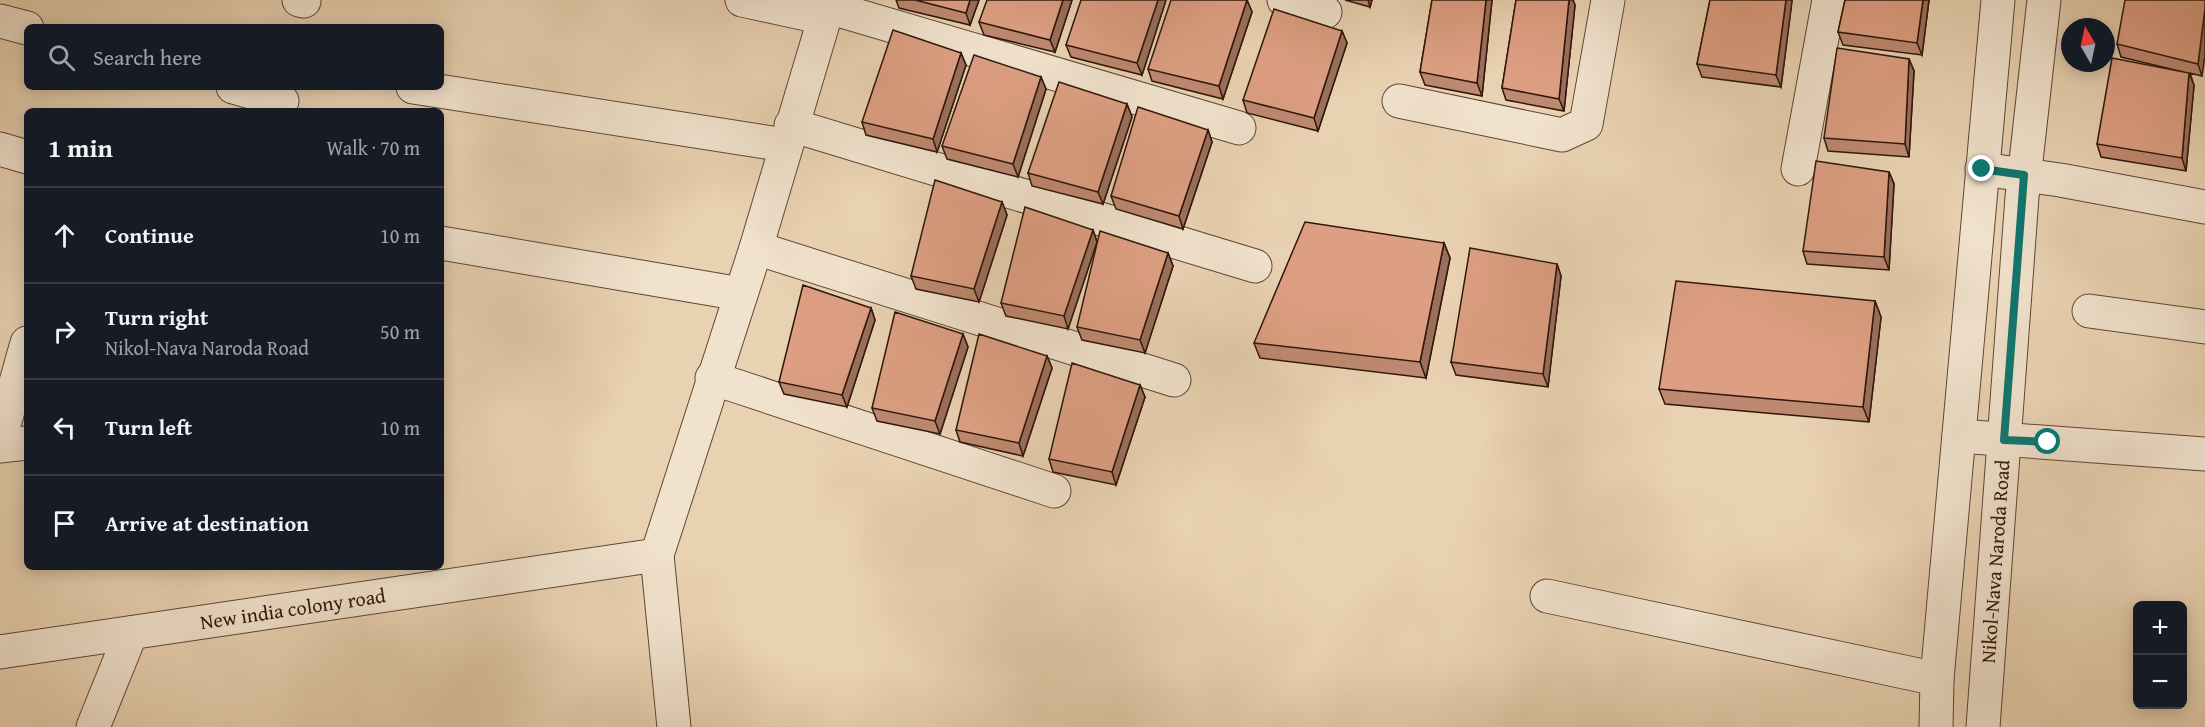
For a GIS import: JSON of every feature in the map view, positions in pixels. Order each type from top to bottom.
[{"type":"street","points":[[742,0],[827,8],[1239,128]]},
{"type":"street","points":[[1284,0],[1325,12]]},
{"type":"street","points":[[1399,101],[1562,135],[1586,124],[1608,0]]},
{"type":"street","points":[[1798,169],[1829,0]]},
{"type":"street","points":[[1936,727],[1937,679],[1998,0]]},
{"type":"street","name":"Nikol-Nava Naroda Road","points":[[1983,727],[2024,175],[2044,0]]},
{"type":"street","points":[[674,727],[657,555],[712,378],[756,248],[827,8]]},
{"type":"street","points":[[0,21],[24,27]]},
{"type":"street","points":[[244,90],[282,101]]},
{"type":"street","points":[[436,90],[788,135],[1255,266]]},
{"type":"street","points":[[0,149],[24,156]]},
{"type":"street","points":[[1982,169],[2205,207]]},
{"type":"street","points":[[444,244],[741,294]]},
{"type":"street","points":[[756,248],[1174,380]]},
{"type":"street","points":[[2089,311],[2205,327]]},
{"type":"street","points":[[0,439],[24,354]]},
{"type":"street","points":[[712,378],[1054,491]]},
{"type":"street","points":[[1959,436],[2205,454]]},
{"type":"street","points":[[0,446],[24,443]]},
{"type":"street","name":"New india colony road","points":[[0,652],[657,555]]},
{"type":"street","points":[[1547,596],[1937,679]]},
{"type":"street","points":[[93,727],[131,633]]},
{"type":"building","points":[[915,0],[970,0],[966,13]]},
{"type":"building","points":[[987,0],[1063,0],[1050,40],[979,22]]},
{"type":"building","points":[[1081,0],[1158,0],[1137,63],[1066,45]]},
{"type":"building","points":[[1171,0],[1247,0],[1219,86],[1148,69]]},
{"type":"building","points":[[1432,0],[1486,0],[1477,83],[1420,72]]},
{"type":"building","points":[[1516,0],[1569,0],[1559,99],[1502,88]]},
{"type":"building","points":[[1710,0],[1786,0],[1776,75],[1697,64]]},
{"type":"building","points":[[1845,0],[1923,0],[1917,43],[1838,32]]},
{"type":"building","points":[[2125,0],[2205,0],[2198,64],[2117,44]]},
{"type":"building","points":[[1274,9],[1342,31],[1314,118],[1243,100]]},
{"type":"building","points":[[893,30],[961,53],[933,139],[862,122]]},
{"type":"building","points":[[1837,48],[1909,59],[1905,144],[1824,138]]},
{"type":"building","points":[[974,55],[1041,77],[1013,164],[942,146]]},
{"type":"building","points":[[2115,59],[2189,73],[2182,158],[2097,144],[2110,72],[2115,72]]},
{"type":"building","points":[[1059,82],[1127,104],[1098,192],[1028,173]]},
{"type":"building","points":[[1138,107],[1208,130],[1179,216],[1111,196]]},
{"type":"building","points":[[1816,161],[1889,172],[1884,257],[1803,251]]},
{"type":"building","points":[[935,180],[1002,202],[974,289],[911,276]]},
{"type":"building","points":[[1025,207],[1093,230],[1064,316],[1001,303]]},
{"type":"building","points":[[1305,222],[1444,243],[1420,362],[1254,343]]},
{"type":"building","points":[[1100,231],[1168,253],[1140,340],[1077,327]]},
{"type":"building","points":[[1470,248],[1557,264],[1543,374],[1451,362]]},
{"type":"building","points":[[1676,281],[1875,301],[1863,407],[1659,389]]},
{"type":"building","points":[[803,285],[871,308],[842,395],[779,382]]},
{"type":"building","points":[[895,312],[963,334],[935,421],[872,408]]},
{"type":"building","points":[[979,334],[1047,356],[1019,443],[956,430]]},
{"type":"building","points":[[1072,363],[1140,385],[1112,472],[1049,459]]},
{"type":"route","points":[[1982,169],[2024,175],[2004,440],[2048,442]]}]
